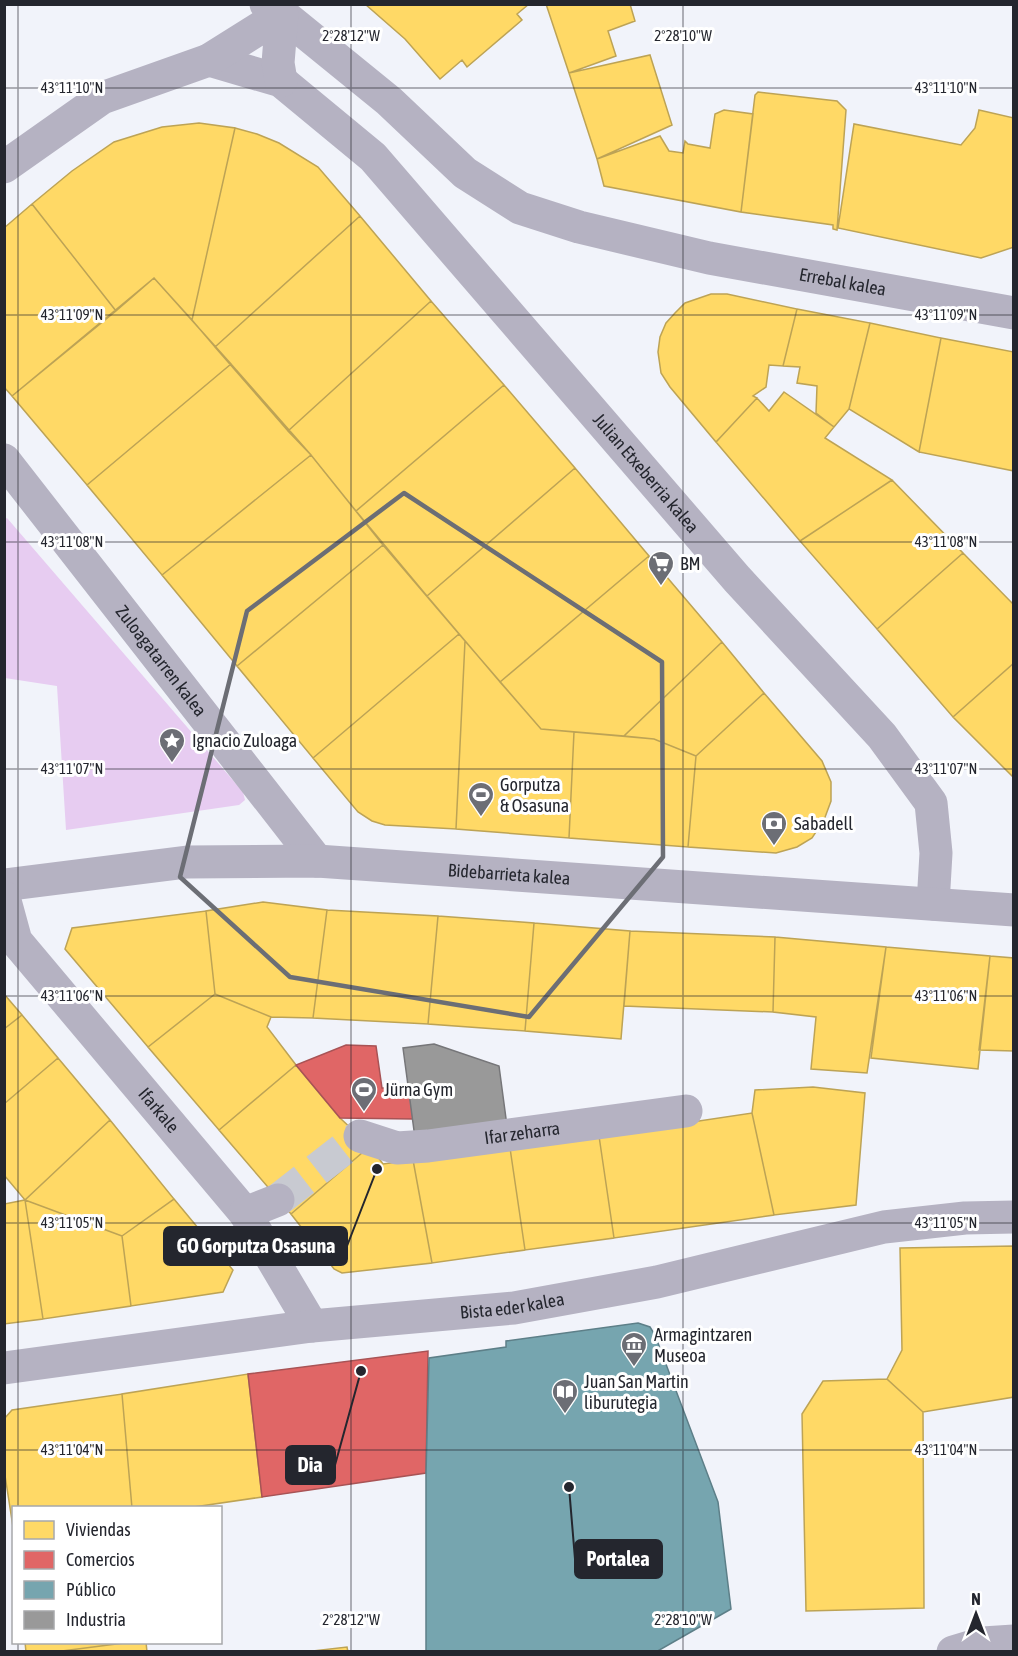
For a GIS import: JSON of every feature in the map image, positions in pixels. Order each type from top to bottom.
[{"type":"street","points":[[4,167],[102,98],[209,60],[274,9]]},
{"type":"street","points":[[274,9],[281,81]]},
{"type":"street","name":"Errebal kalea","points":[[274,9],[389,101],[465,173],[520,208],[579,227],[709,258],[1014,313]]},
{"type":"street","name":"Julian Etxeberria kalea","points":[[209,60],[281,81],[373,157],[737,579],[882,736],[931,803],[936,853],[933,904]]},
{"type":"street","name":"Zuloagatarren kalea","points":[[4,460],[317,861]]},
{"type":"street","name":"Bidebarrieta kalea","points":[[4,885],[187,862],[317,861],[1014,910]]},
{"type":"street","name":"Ifarkale","points":[[4,897],[16,940],[245,1213],[312,1326]]},
{"type":"street","name":"Ifar zeharra","points":[[360,1136],[397,1148],[428,1146],[686,1111]]},
{"type":"street","points":[[245,1213],[278,1200]]},
{"type":"street","name":"Bista eder kalea","points":[[4,1368],[312,1326],[514,1308],[657,1282],[884,1227],[965,1218],[1014,1217]]},
{"type":"street","points":[[953,1652],[983,1643],[1014,1641]]},
{"type":"highlighted area","points":[[404,493],[662,662],[663,857],[529,1017],[290,977],[180,877],[247,611]]},
{"type":"shaded area","points":[[7,518],[243,792],[245,800],[239,805],[66,830],[57,686],[5,678],[4,520]]},
{"type":"building: Viviendas","points":[[365,4],[529,4],[517,14],[522,20],[467,67],[462,60],[440,79],[405,39]]},
{"type":"building: Viviendas","points":[[546,4],[630,4],[635,21],[608,31],[616,56],[569,73]]},
{"type":"building: Viviendas","points":[[650,55],[672,125],[597,159],[569,73]]},
{"type":"building: Viviendas","points":[[758,92],[837,101],[846,110],[837,230],[833,229],[833,225],[741,212],[755,95]]},
{"type":"building: Viviendas","points":[[724,110],[753,114],[741,212],[604,186],[597,159],[660,136],[669,151],[683,153],[685,141],[688,144],[710,148],[715,114]]},
{"type":"building: Viviendas","points":[[979,110],[1014,118],[1014,247],[981,258],[838,228],[854,124],[961,145],[975,128]]},
{"type":"building: Viviendas","points":[[199,123],[235,128],[192,320],[154,278],[116,311],[32,204],[72,171],[114,142],[162,127]]},
{"type":"building: Viviendas","points":[[235,128],[279,143],[318,167],[360,216],[215,347],[192,320]]},
{"type":"building: Viviendas","points":[[32,204],[116,311],[12,396],[4,387],[4,228]]},
{"type":"building: Viviendas","points":[[360,216],[431,301],[288,431],[215,347]]},
{"type":"building: Viviendas","points":[[154,278],[231,364],[87,485],[12,396]]},
{"type":"building: Viviendas","points":[[711,294],[727,294],[797,309],[783,366],[769,365],[766,387],[753,396],[757,398],[716,442],[670,387],[661,373],[658,352],[660,337],[666,323],[675,313],[685,303]]},
{"type":"building: Viviendas","points":[[431,301],[504,385],[356,511],[311,455],[288,431]]},
{"type":"building: Viviendas","points":[[797,309],[870,323],[849,409],[834,427],[816,413],[817,386],[797,383],[800,367],[783,366]]},
{"type":"building: Viviendas","points":[[870,323],[941,338],[919,452],[849,409]]},
{"type":"building: Viviendas","points":[[941,338],[1014,352],[1014,471],[919,452]]},
{"type":"building: Viviendas","points":[[231,364],[311,455],[162,575],[87,485]]},
{"type":"building: Viviendas","points":[[504,385],[575,468],[427,596],[356,511]]},
{"type":"building: Viviendas","points":[[784,392],[834,427],[825,438],[892,480],[800,541],[716,442],[757,398],[769,411]]},
{"type":"building: Viviendas","points":[[311,455],[383,545],[237,666],[162,575]]},
{"type":"building: Viviendas","points":[[575,468],[649,556],[500,682],[427,596]]},
{"type":"building: Viviendas","points":[[892,480],[963,553],[877,629],[800,541]]},
{"type":"building: Viviendas","points":[[383,545],[459,634],[313,758],[237,666]]},
{"type":"building: Viviendas","points":[[963,553],[1014,605],[1014,663],[953,717],[877,629]]},
{"type":"building: Viviendas","points":[[649,556],[722,642],[624,736],[541,729],[500,682]]},
{"type":"building: Viviendas","points":[[459,634],[465,641],[456,829],[385,825],[372,821],[358,812],[313,758]]},
{"type":"building: Viviendas","points":[[465,641],[541,729],[574,732],[569,838],[456,829]]},
{"type":"building: Viviendas","points":[[722,642],[764,693],[696,756],[654,739],[624,736]]},
{"type":"building: Viviendas","points":[[1014,663],[1014,778],[953,717]]},
{"type":"building: Viviendas","points":[[764,693],[822,761],[831,782],[831,801],[824,820],[812,838],[797,847],[776,853],[688,847],[696,756]]},
{"type":"building: Viviendas","points":[[574,732],[654,739],[696,756],[688,847],[569,838]]},
{"type":"building: Viviendas","points":[[263,902],[327,910],[313,1018],[271,1017],[215,994],[206,911]]},
{"type":"building: Viviendas","points":[[327,910],[438,916],[428,1024],[313,1018]]},
{"type":"building: Viviendas","points":[[206,911],[215,994],[148,1047],[65,949],[72,928]]},
{"type":"building: Viviendas","points":[[438,916],[534,923],[525,1031],[428,1024]]},
{"type":"building: Viviendas","points":[[534,923],[630,931],[621,1039],[525,1031]]},
{"type":"building: Viviendas","points":[[630,931],[775,937],[773,1012],[624,1006]]},
{"type":"building: Viviendas","points":[[775,937],[886,947],[867,1073],[811,1069],[816,1017],[773,1012]]},
{"type":"building: Viviendas","points":[[886,947],[990,956],[978,1069],[871,1058]]},
{"type":"building: Viviendas","points":[[990,956],[1014,958],[1014,1051],[979,1050]]},
{"type":"building: Viviendas","points":[[4,994],[22,1015],[4,1029]]},
{"type":"building: Viviendas","points":[[215,994],[271,1017],[267,1027],[296,1065],[219,1130],[148,1047]]},
{"type":"building: Viviendas","points":[[22,1015],[58,1058],[4,1104],[4,1029]]},
{"type":"building: Viviendas","points":[[58,1058],[110,1120],[25,1200],[4,1175],[4,1104]]},
{"type":"building: Viviendas","points":[[296,1065],[340,1118],[370,1146],[291,1214],[219,1130]]},
{"type":"building: Viviendas","points":[[813,1087],[865,1093],[856,1205],[774,1215],[752,1113],[755,1090]]},
{"type":"building: Viviendas","points":[[752,1113],[774,1215],[614,1238],[599,1136]]},
{"type":"building: Viviendas","points":[[110,1120],[174,1199],[122,1236],[25,1200]]},
{"type":"building: Viviendas","points":[[599,1136],[614,1238],[525,1250],[510,1148]]},
{"type":"building: Viviendas","points":[[370,1146],[383,1164],[413,1160],[432,1263],[342,1273],[334,1269],[291,1214]]},
{"type":"building: Viviendas","points":[[510,1148],[525,1250],[432,1263],[413,1160]]},
{"type":"building: Viviendas","points":[[174,1199],[233,1270],[223,1292],[131,1306],[122,1236]]},
{"type":"building: Viviendas","points":[[25,1200],[43,1319],[4,1324],[4,1204]]},
{"type":"building: Viviendas","points":[[25,1200],[122,1236],[131,1306],[43,1319]]},
{"type":"building: Viviendas","points":[[1014,1246],[1014,1397],[923,1412],[887,1379],[902,1350],[900,1248]]},
{"type":"building: Viviendas","points":[[248,1374],[262,1497],[201,1506],[132,1506],[122,1394]]},
{"type":"building: Viviendas","points":[[887,1379],[923,1412],[924,1608],[806,1611],[802,1414],[823,1381]]},
{"type":"building: Viviendas","points":[[122,1394],[132,1506],[12,1506],[12,1521],[4,1469],[4,1419],[12,1410]]},
{"type":"building: Viviendas","points":[[25,1644],[116,1644],[54,1652],[26,1652]]},
{"type":"building: Viviendas","points":[[116,1644],[146,1644],[147,1652],[54,1652]]},
{"type":"building: Viviendas","points":[[347,1647],[348,1652],[304,1652]]},
{"type":"building: Comercios","points":[[346,1045],[376,1046],[382,1088],[409,1088],[413,1119],[340,1118],[296,1065]]},
{"type":"building: Comercios","points":[[428,1351],[426,1473],[262,1497],[248,1374]]},
{"type":"building: Público","points":[[638,1323],[650,1327],[655,1335],[718,1502],[731,1609],[656,1652],[426,1652],[426,1473],[429,1358],[506,1347],[506,1341]]},
{"type":"building: Industria","points":[[434,1044],[499,1066],[507,1126],[415,1138],[403,1048]]},
{"type":"tunnel","points":[[278,1200],[360,1136]]},
{"type":"place","name":"BM","points":[[661,587]]},
{"type":"place","name":"Ignacio Zuloaga","points":[[172,764]]},
{"type":"place","name":"Gorputza & Osasuna","points":[[481,818]]},
{"type":"place","name":"Sabadell","points":[[774,847]]},
{"type":"place","name":"Jürna Gym","points":[[364,1113]]},
{"type":"place","name":"GO Gorputza Osasuna","points":[[377,1169]]},
{"type":"place","name":"Armagintzaren Museoa","points":[[634,1368]]},
{"type":"place","name":"Dia","points":[[361,1371]]},
{"type":"place","name":"Juan San Martin liburutegia","points":[[565,1415]]},
{"type":"place","name":"Portalea","points":[[569,1487]]}]
